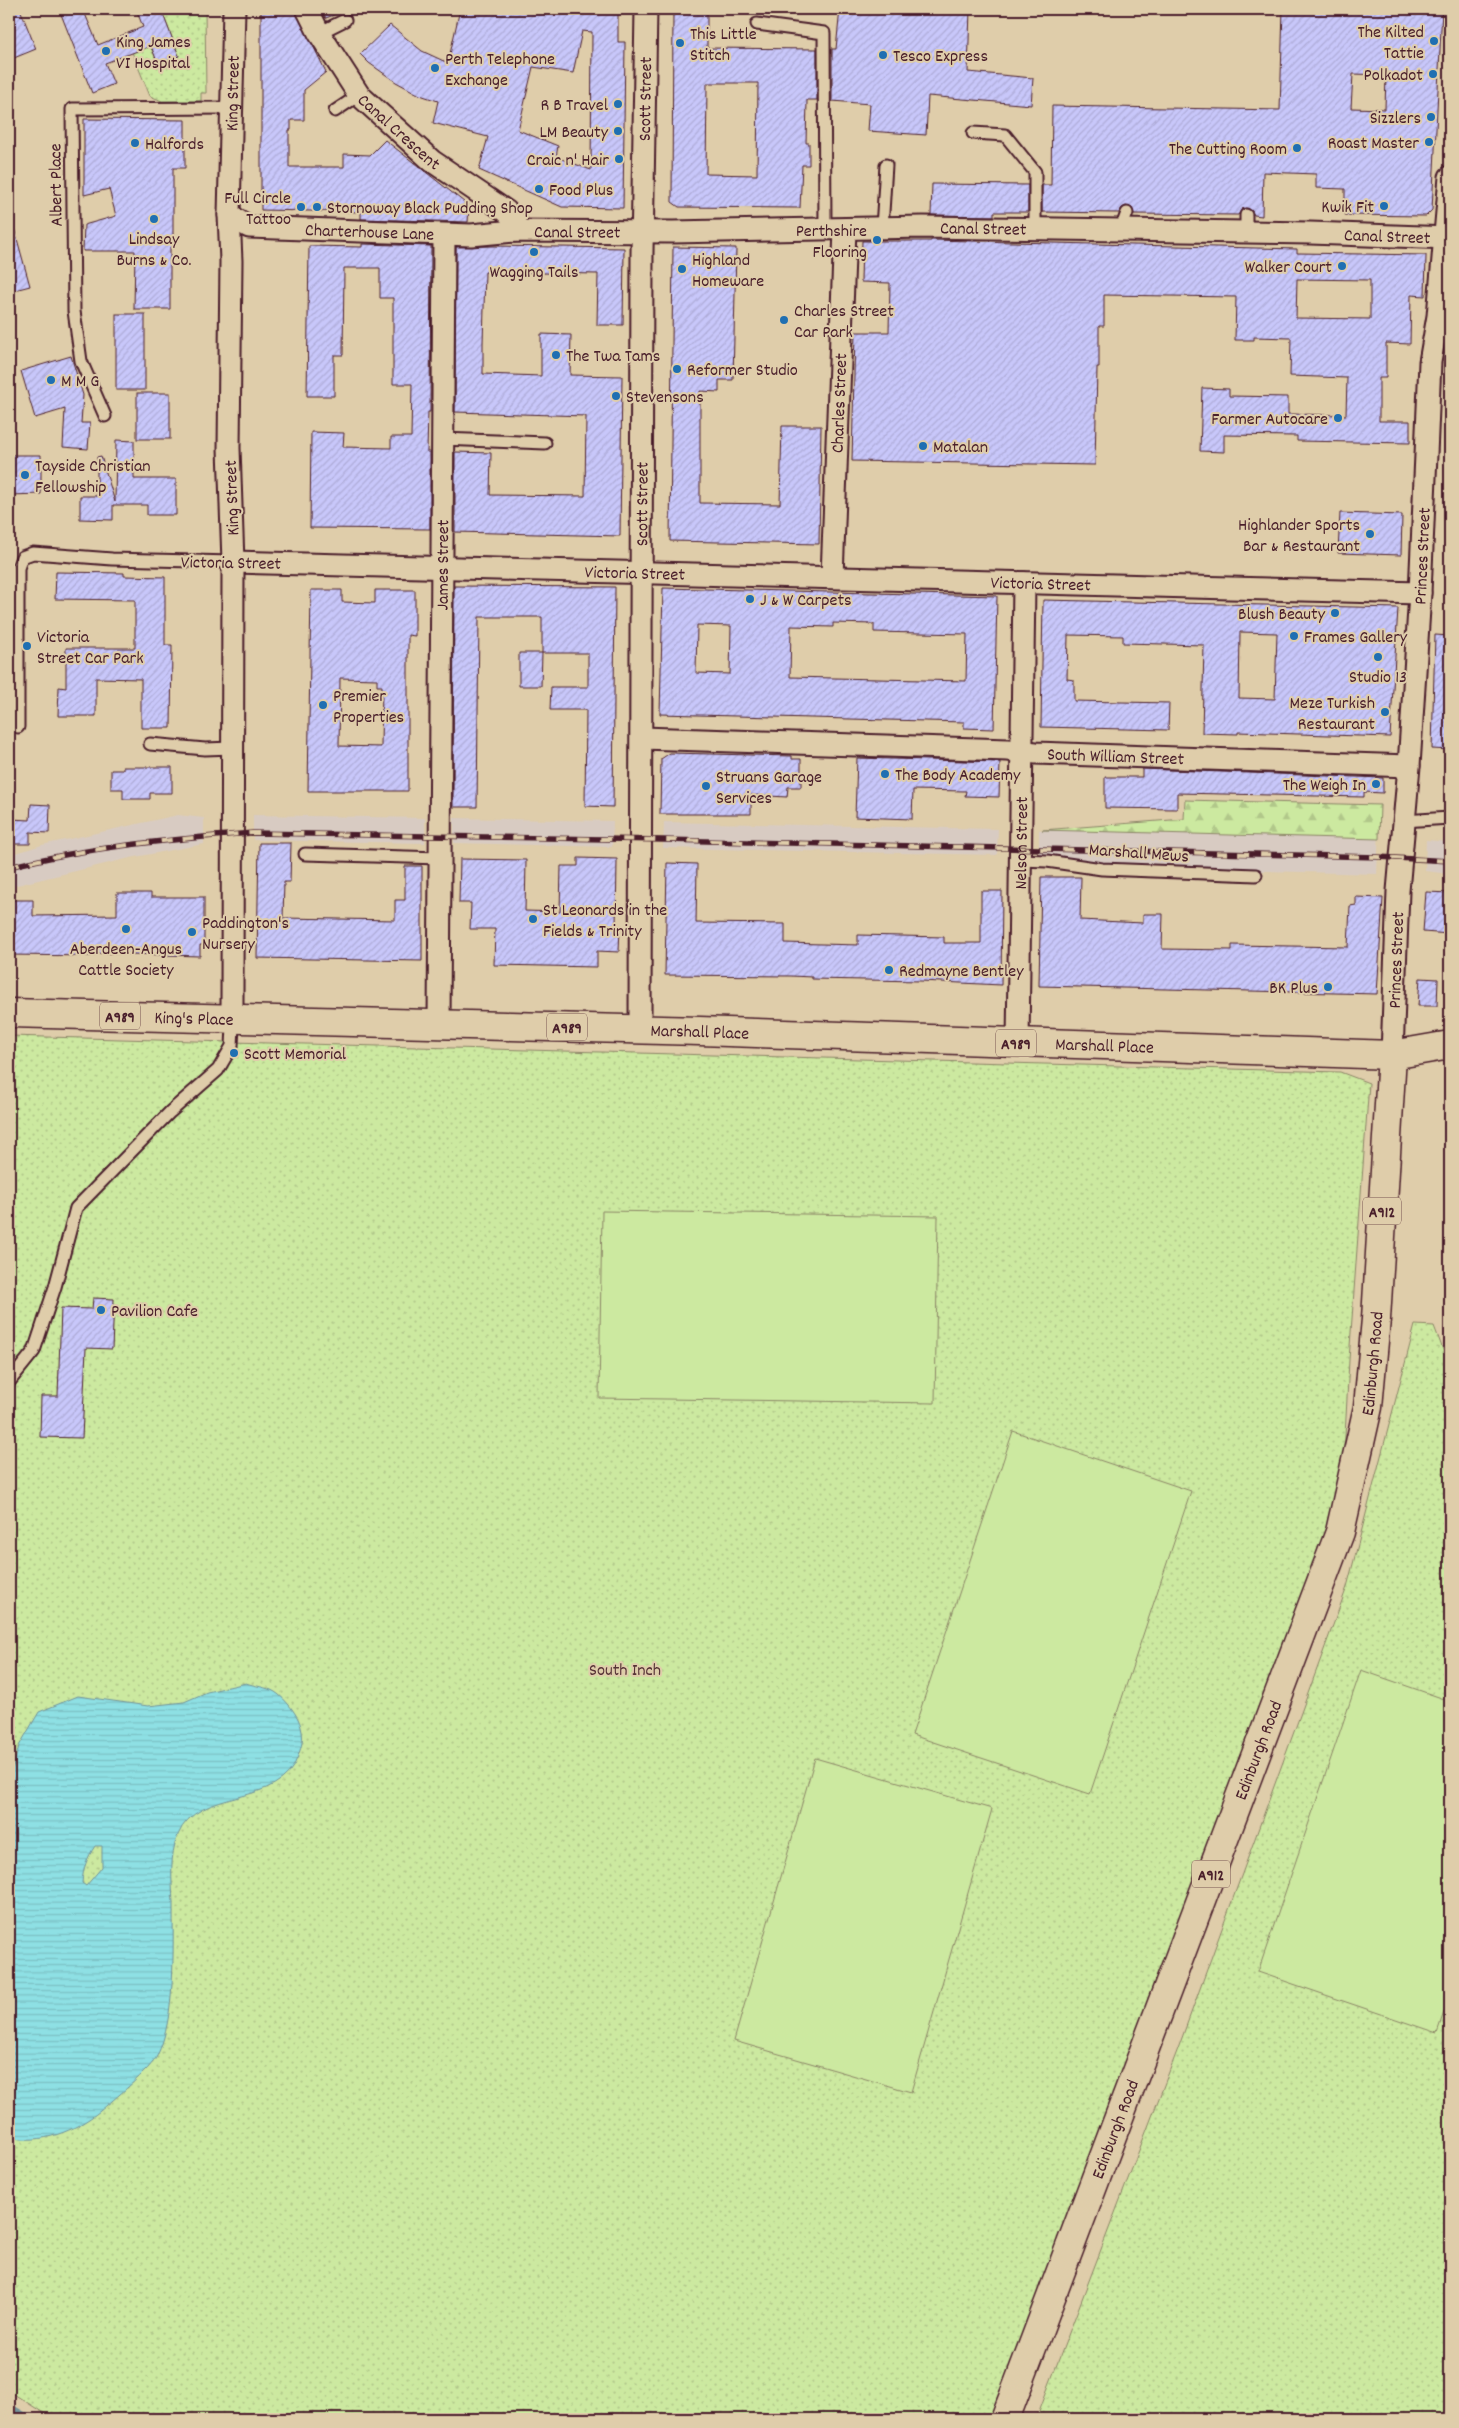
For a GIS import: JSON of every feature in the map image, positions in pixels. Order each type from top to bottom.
[{"type":"main road","name":"King's Place","points":[[9,1013],[439,1024]]},
{"type":"main road","name":"A989","points":[[439,1024],[640,1030]]},
{"type":"main road","name":"Marshall Place","points":[[640,1030],[1392,1055],[1450,1045]]},
{"type":"main road","name":"Edinburgh Road","points":[[1005,2419],[1340,1532],[1368,1407],[1376,1319],[1392,1055]]},
{"type":"street","name":"King Street","points":[[230,1018],[232,1006],[233,562],[229,448],[230,261],[228,215],[233,108],[234,9]]},
{"type":"street","name":"Canal Crescent","points":[[307,9],[319,33],[359,95],[432,161],[506,211],[514,220],[514,230]]},
{"type":"street","name":"Scott Street","points":[[640,1030],[643,232],[646,9]]},
{"type":"street","name":"Princes Street","points":[[1392,1055],[1403,821],[1409,766],[1420,593],[1430,362],[1448,238],[1450,177]]},
{"type":"street","name":"Charterhouse Lane","points":[[228,215],[249,227],[444,235],[480,235],[514,230]]},
{"type":"street","name":"Canal Street","points":[[514,230],[643,232],[882,228],[1035,228],[1124,222],[1246,224],[1448,238]]},
{"type":"street","name":"Charles Street","points":[[832,577],[835,230]]},
{"type":"street","name":"James Street","points":[[439,1024],[444,235]]},
{"type":"street","name":"Victoria Street","points":[[233,562],[1420,593]]},
{"type":"street","name":"Nelson Street","points":[[1018,1043],[1024,583]]},
{"type":"street","name":"South William Street","points":[[642,738],[998,749],[1022,752],[1409,766]]},
{"type":"lane","points":[[319,33],[345,20]]},
{"type":"lane","points":[[757,24],[824,33],[835,230]]},
{"type":"lane","points":[[335,111],[359,95]]},
{"type":"lane","name":"Albert Place","points":[[105,416],[81,361],[74,310],[72,109],[233,108]]},
{"type":"lane","points":[[973,133],[1005,135],[1036,172],[1035,228]]},
{"type":"lane","points":[[882,228],[886,165]]},
{"type":"lane","points":[[442,438],[545,443]]},
{"type":"lane","name":"Victoria Street","points":[[18,727],[18,568],[22,557],[34,553],[112,560],[233,562]]},
{"type":"lane","points":[[150,744],[205,749],[232,748]]},
{"type":"lane","points":[[1403,821],[1450,818]]},
{"type":"lane","points":[[305,854],[440,858]]},
{"type":"lane","name":"Marshall Mews","points":[[1021,860],[1047,861],[1102,869],[1256,875]]},
{"type":"lane","points":[[9,1382],[34,1351],[55,1287],[76,1208],[170,1112],[218,1070],[232,1046],[234,1026],[230,1018]]},
{"type":"shaded area","points":[[1185,800],[1380,805],[1377,874],[1115,867],[1039,856],[1039,830],[1184,819]]},
{"type":"shaded area","points":[[178,815],[204,818],[204,844],[130,858],[9,887],[9,855],[42,845]]},
{"type":"shaded area","points":[[253,815],[425,818],[425,843],[253,840]]},
{"type":"shaded area","points":[[454,818],[613,821],[612,847],[454,843]]},
{"type":"shaded area","points":[[664,822],[998,829],[997,855],[663,848]]},
{"type":"shaded area","points":[[1426,840],[1450,842],[1450,874],[1425,871]]},
{"type":"green space","points":[[161,9],[205,9],[206,93],[201,93],[201,101],[162,101],[150,96],[132,52],[150,46],[159,64],[179,56]]},
{"type":"green space","points":[[1185,800],[1380,805],[1379,839],[1042,830],[1184,819]]},
{"type":"green space","name":"South Inch","points":[[9,1036],[1340,1072],[1369,1083],[1349,1360],[1340,1532],[993,2419],[53,2419],[9,2391]]},
{"type":"green space","points":[[602,1211],[938,1216],[935,1403],[599,1398]]},
{"type":"green space","points":[[1415,1325],[1434,1326],[1450,1368],[1450,2419],[1036,2419],[1179,2046],[1347,1587]]},
{"type":"green space","points":[[1013,1431],[1191,1491],[1090,1794],[912,1735]]},
{"type":"green space","points":[[1361,1670],[1450,1701],[1450,1994],[1437,2033],[1258,1972]]},
{"type":"green space","points":[[815,1758],[992,1809],[911,2092],[734,2041]]},
{"type":"water","points":[[246,1683],[275,1692],[283,1698],[300,1723],[302,1739],[298,1756],[289,1773],[275,1784],[202,1809],[188,1820],[178,1835],[173,1851],[172,1869],[172,1981],[168,2022],[157,2056],[153,2062],[113,2100],[80,2125],[45,2138],[21,2139],[9,2137],[9,1781],[19,1746],[39,1712],[78,1696],[148,1706],[184,1702],[207,1692]],"holes":[[[95,1846],[102,1846],[102,1867],[86,1886],[82,1883],[86,1863]]]},
{"type":"building","points":[[9,9],[20,9],[36,49],[9,60]]},
{"type":"building","name":"King James VI Hospital","points":[[59,9],[83,9],[98,45],[143,27],[136,9],[161,9],[179,56],[158,64],[151,46],[105,63],[114,84],[92,93]]},
{"type":"building","points":[[261,9],[295,9],[326,72],[304,90],[304,120],[291,120],[291,130],[289,130],[289,167],[344,167],[344,154],[370,155],[385,140],[469,206],[468,222],[361,219],[361,212],[261,210]]},
{"type":"building","points":[[321,9],[347,9],[347,10],[326,18]]},
{"type":"building","points":[[460,9],[618,9],[618,42],[625,42],[623,208],[562,207],[479,170],[488,137],[433,123],[438,101],[420,95],[396,82],[369,63],[360,54],[390,25],[422,51],[448,63]],"holes":[[[582,31],[592,32],[591,170],[556,157],[558,146],[518,130],[533,67],[573,73]]]},
{"type":"building","points":[[673,9],[707,9],[707,48],[817,49],[817,100],[807,100],[806,143],[809,143],[809,165],[802,165],[800,208],[679,207],[672,202]],"holes":[[[707,83],[758,83],[757,175],[706,174]]]},
{"type":"building","name":"Tesco Express","points":[[840,9],[970,9],[968,72],[1033,78],[1031,105],[928,96],[926,135],[868,131],[870,104],[832,101],[832,49],[836,49]]},
{"type":"building","points":[[1283,9],[1442,9],[1432,210],[1426,216],[1345,215],[1345,189],[1316,188],[1316,174],[1263,172],[1262,216],[1254,215],[1252,211],[1246,208],[1242,209],[1238,215],[1134,214],[1132,208],[1126,206],[1119,213],[1042,212],[1042,185],[1051,185],[1052,106],[1280,110]],"holes":[[[1353,74],[1386,75],[1385,109],[1351,108]]]},
{"type":"building","points":[[84,119],[185,120],[185,168],[173,168],[173,247],[170,247],[170,309],[134,309],[135,251],[83,251],[84,225],[116,216],[109,189],[84,195]]},
{"type":"building","points":[[932,184],[1028,185],[1028,212],[994,212],[994,216],[931,215]]},
{"type":"building","points":[[9,228],[14,228],[30,286],[11,291],[9,281]]},
{"type":"building","points":[[862,241],[1297,249],[1297,253],[1426,255],[1425,296],[1411,295],[1410,344],[1386,343],[1386,378],[1379,378],[1379,421],[1410,421],[1410,443],[1297,441],[1297,436],[1224,435],[1224,452],[1200,451],[1202,388],[1229,389],[1229,396],[1288,397],[1288,414],[1346,415],[1347,378],[1290,376],[1291,338],[1254,337],[1254,340],[1235,340],[1236,297],[1104,295],[1104,326],[1099,326],[1095,465],[852,461],[855,332],[889,332],[890,283],[861,282]],"holes":[[[1297,279],[1370,280],[1370,319],[1296,318]]]},
{"type":"building","points":[[362,244],[431,246],[430,412],[428,412],[427,452],[430,452],[430,529],[310,528],[311,432],[344,433],[343,447],[391,448],[391,437],[411,437],[412,384],[393,384],[393,298],[380,298],[380,268],[344,268],[343,355],[334,355],[334,396],[307,396],[309,246],[362,247]]},
{"type":"building","points":[[456,247],[624,248],[623,325],[597,325],[598,274],[485,272],[483,343],[483,374],[541,376],[541,334],[571,335],[570,375],[622,376],[620,536],[455,532],[455,452],[491,453],[490,495],[585,496],[586,416],[455,412]]},
{"type":"building","points":[[673,247],[736,248],[733,380],[719,380],[719,392],[700,391],[700,503],[780,504],[782,426],[821,426],[819,544],[670,541]]},
{"type":"building","points":[[116,314],[145,314],[145,390],[116,390]]},
{"type":"building","name":"M M G","points":[[71,356],[83,395],[81,423],[90,423],[88,449],[63,447],[65,409],[35,418],[21,371]]},
{"type":"building","points":[[137,393],[170,393],[170,439],[137,439]]},
{"type":"building","points":[[116,440],[134,441],[134,479],[176,479],[176,515],[147,515],[147,505],[113,505],[113,520],[80,519],[80,496],[97,496],[97,457],[101,456],[115,502]]},
{"type":"building","name":"Tayside Christian Fellowship","points":[[9,455],[41,455],[41,494],[9,495]]},
{"type":"building","points":[[1340,513],[1402,515],[1401,555],[1338,553]]},
{"type":"building","points":[[56,572],[124,573],[124,576],[165,577],[165,645],[172,645],[171,728],[141,728],[141,679],[96,678],[96,716],[58,716],[59,687],[66,688],[66,648],[135,648],[135,600],[55,599]]},
{"type":"building","points":[[454,586],[615,587],[613,807],[585,806],[586,710],[550,710],[551,687],[588,687],[588,653],[542,653],[542,617],[479,617],[477,807],[453,807]]},
{"type":"building","points":[[663,588],[997,596],[994,729],[964,728],[964,722],[660,714]],"holes":[[[833,623],[874,624],[874,632],[967,634],[966,681],[790,677],[791,626],[833,627]],[[697,625],[731,626],[730,674],[696,673]]]},
{"type":"building","points":[[311,590],[342,590],[342,602],[375,603],[375,590],[415,590],[415,636],[408,635],[408,791],[308,791]],"holes":[[[340,678],[377,679],[377,686],[382,686],[381,747],[339,746]]]},
{"type":"building","points":[[1043,600],[1398,608],[1390,737],[1238,732],[1238,734],[1202,733],[1204,645],[1123,643],[1123,636],[1068,635],[1067,679],[1074,680],[1074,701],[1169,703],[1168,730],[1041,727]],"holes":[[[1240,632],[1277,633],[1275,699],[1239,698]]]},
{"type":"building","points":[[1435,635],[1450,636],[1450,750],[1432,749]]},
{"type":"building","points":[[519,653],[542,653],[541,686],[519,686]]},
{"type":"building","name":"Struans Garage Services","points":[[670,753],[792,756],[792,759],[801,759],[801,787],[788,787],[787,797],[751,795],[751,814],[660,814],[661,759]]},
{"type":"building","points":[[857,758],[1000,762],[999,797],[965,796],[966,791],[913,790],[912,819],[855,817]]},
{"type":"building","points":[[123,767],[172,767],[172,793],[150,793],[150,799],[123,799],[123,789],[111,789],[111,770],[123,770]]},
{"type":"building","points":[[1142,769],[1383,778],[1383,793],[1364,792],[1364,797],[1177,793],[1177,809],[1105,808],[1105,777],[1142,777]]},
{"type":"building","points":[[31,804],[50,805],[49,833],[30,832],[30,844],[9,844],[10,819],[30,820]]},
{"type":"building","points":[[259,843],[291,843],[290,882],[284,882],[283,918],[395,920],[395,900],[405,900],[405,866],[422,866],[422,961],[257,958]]},
{"type":"building","name":"St Leonards in the Fields & Trinity","points":[[578,858],[617,859],[616,926],[620,926],[619,952],[597,951],[597,967],[494,965],[495,929],[470,929],[471,903],[459,903],[460,859],[526,860],[525,911],[560,912],[561,866],[578,866]]},
{"type":"building","points":[[667,863],[697,864],[696,923],[785,924],[785,943],[858,945],[858,935],[944,937],[944,943],[981,943],[981,891],[1002,891],[1001,985],[812,979],[812,977],[791,976],[665,975]]},
{"type":"building","points":[[1041,877],[1081,877],[1080,920],[1143,923],[1143,914],[1163,914],[1162,949],[1232,950],[1232,945],[1348,947],[1350,906],[1356,905],[1356,897],[1383,898],[1377,994],[1039,986]]},
{"type":"building","points":[[1426,892],[1450,893],[1450,934],[1423,932]]},
{"type":"building","points":[[117,893],[151,893],[151,897],[204,897],[204,945],[200,945],[200,956],[94,953],[94,956],[9,955],[9,915],[12,915],[12,900],[33,900],[33,916],[117,915]]},
{"type":"building","points":[[1420,978],[1438,979],[1437,1006],[1418,1006]]},
{"type":"building","points":[[93,1298],[114,1299],[112,1349],[86,1348],[82,1438],[40,1437],[41,1396],[58,1396],[61,1308],[92,1309]]},
{"type":"waterway","points":[[9,2406],[31,2419]]},
{"type":"railway","points":[[9,867],[100,849],[253,833],[664,840],[1378,857],[1450,861]]},
{"type":"place","name":"The Kilted Tattie","points":[[1434,41]]},
{"type":"place","name":"This Little Stitch","points":[[680,43]]},
{"type":"place","name":"King James VI Hospital","points":[[106,51]]},
{"type":"place","name":"Tesco Express","points":[[883,55]]},
{"type":"place","name":"Perth Telephone Exchange","points":[[435,68]]},
{"type":"place","name":"Polkadot","points":[[1433,74]]},
{"type":"place","name":"R B Travel","points":[[618,104]]},
{"type":"place","name":"Sizzlers","points":[[1431,117]]},
{"type":"place","name":"LM Beauty","points":[[618,131]]},
{"type":"place","name":"Roast Master","points":[[1429,142]]},
{"type":"place","name":"Halfords","points":[[135,143]]},
{"type":"place","name":"The Cutting Room","points":[[1297,148]]},
{"type":"place","name":"Craic n' Hair","points":[[619,159]]},
{"type":"place","name":"Food Plus","points":[[539,189]]},
{"type":"place","name":"Kwik Fit","points":[[1384,206]]},
{"type":"place","name":"Full Circle Tattoo","points":[[301,207]]},
{"type":"place","name":"Stornoway Black Pudding Shop","points":[[317,207]]},
{"type":"place","name":"Lindsay Burns & Co.","points":[[154,219]]},
{"type":"place","name":"Perthshire Flooring","points":[[877,240]]},
{"type":"place","name":"Wagging Tails","points":[[534,252]]},
{"type":"place","name":"Walker Court","points":[[1342,266]]},
{"type":"place","name":"Highland Homeware","points":[[682,269]]},
{"type":"place","name":"Charles Street Car Park","points":[[784,320]]},
{"type":"place","name":"The Twa Tams","points":[[556,355]]},
{"type":"place","name":"Reformer Studio","points":[[677,369]]},
{"type":"place","name":"M M G","points":[[51,380]]},
{"type":"place","name":"Stevensons","points":[[616,396]]},
{"type":"place","name":"Farmer Autocare","points":[[1338,418]]},
{"type":"place","name":"Matalan","points":[[923,446]]},
{"type":"place","name":"Tayside Christian Fellowship","points":[[25,475]]},
{"type":"place","name":"Highlander Sports Bar & Restaurant","points":[[1370,534]]},
{"type":"place","name":"J & W Carpets","points":[[750,599]]},
{"type":"place","name":"Blush Beauty","points":[[1335,613]]},
{"type":"place","name":"Frames Gallery","points":[[1294,636]]},
{"type":"place","name":"Victoria Street Car Park","points":[[27,646]]},
{"type":"place","name":"Studio 13","points":[[1378,657]]},
{"type":"place","name":"Premier Properties","points":[[323,705]]},
{"type":"place","name":"Meze Turkish Restaurant","points":[[1385,712]]},
{"type":"place","name":"The Body Academy","points":[[885,774]]},
{"type":"place","name":"The Weigh In","points":[[1376,784]]},
{"type":"place","name":"Struans Garage Services","points":[[706,786]]},
{"type":"place","name":"St Leonards in the Fields & Trinity","points":[[533,919]]},
{"type":"place","name":"Aberdeen-Angus Cattle Society","points":[[126,929]]},
{"type":"place","name":"Paddington's Nursery","points":[[192,932]]},
{"type":"place","name":"Redmayne Bentley","points":[[889,970]]},
{"type":"place","name":"BK Plus","points":[[1328,987]]},
{"type":"place","name":"Scott Memorial","points":[[234,1053]]},
{"type":"place","name":"Pavilion Cafe","points":[[101,1310]]}]
